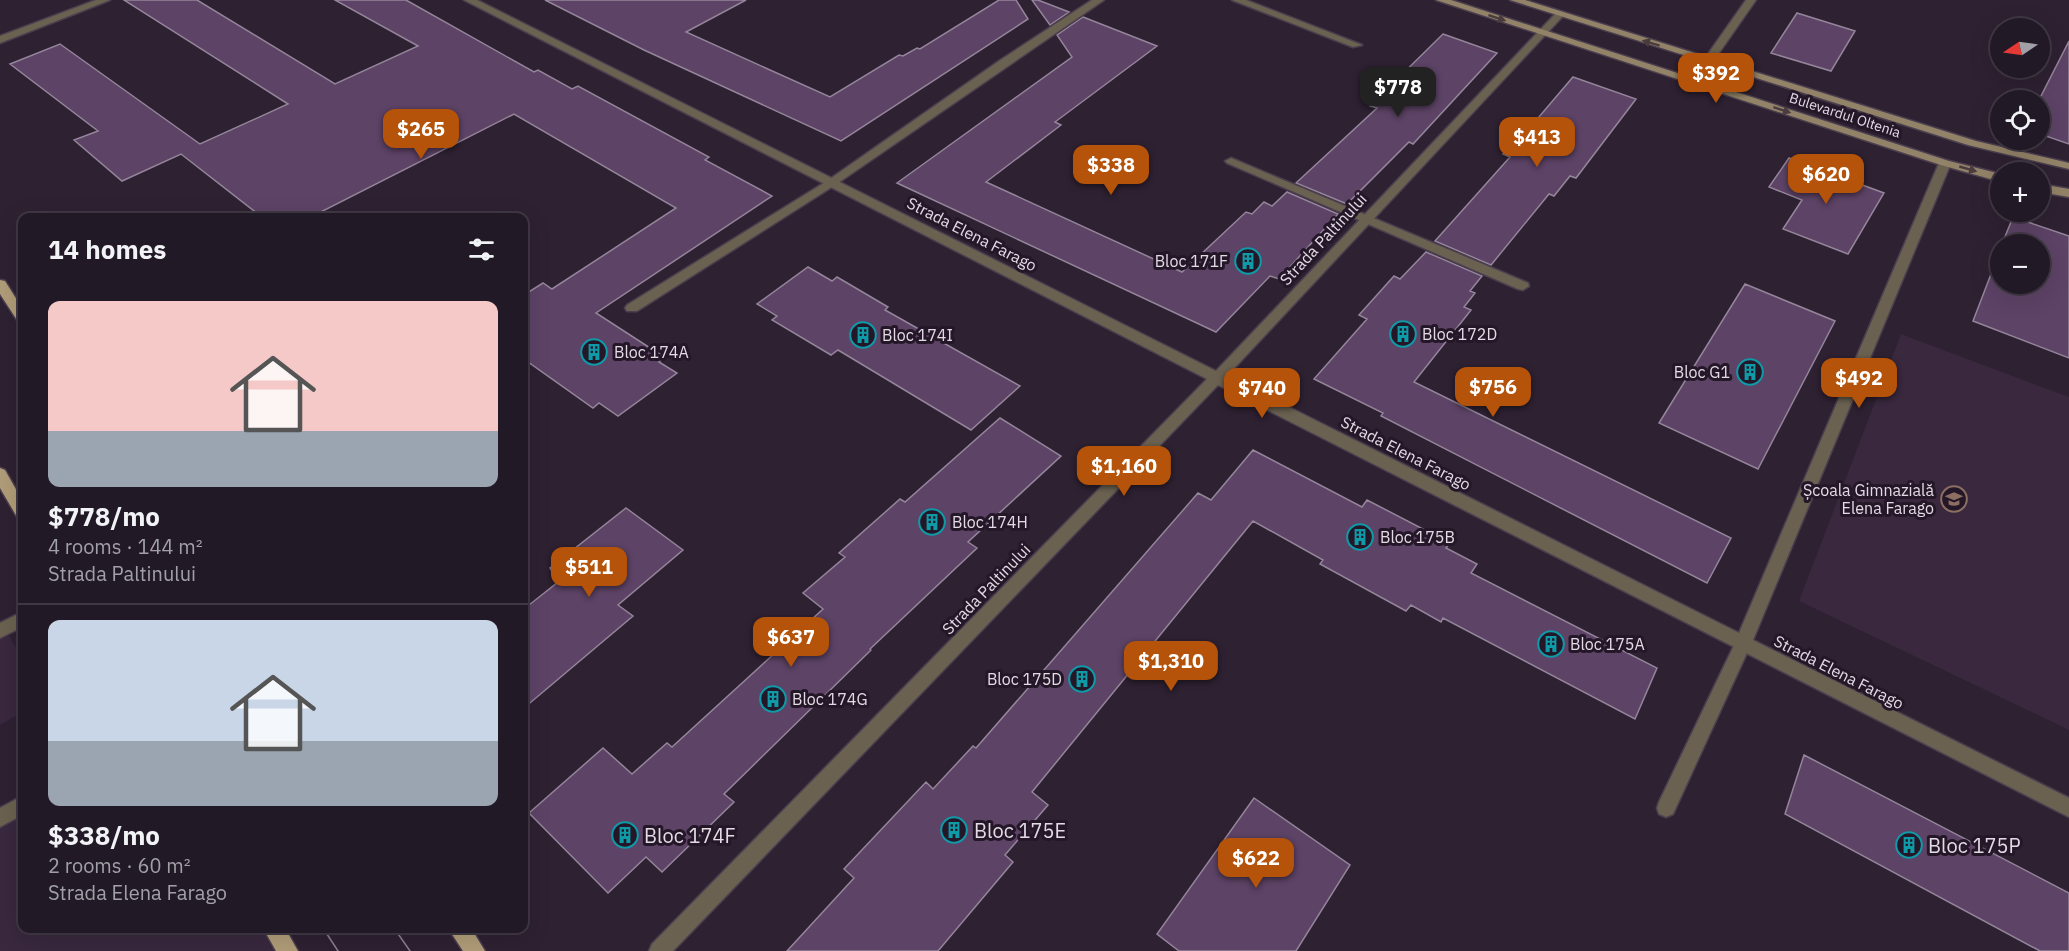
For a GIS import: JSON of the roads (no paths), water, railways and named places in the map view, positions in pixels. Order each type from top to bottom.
[{"type":"main road","points":[[0,284],[18,311]]},
{"type":"main road","points":[[0,474],[18,506]]},
{"type":"main road","points":[[276,933],[288,951]]},
{"type":"main road","points":[[462,933],[475,951]]},
{"type":"street","points":[[0,40],[105,0]]},
{"type":"street","name":"Strada Elena Farago","points":[[469,0],[2069,808]]},
{"type":"street","points":[[632,308],[831,183],[1003,63],[1099,0]]},
{"type":"street","points":[[1237,0],[1357,45]]},
{"type":"street","name":"Bulevardul Oltenia","points":[[1441,0],[1990,175]]},
{"type":"street","name":"Bulevardul Oltenia","points":[[1515,0],[1972,143],[2069,166]]},
{"type":"street","points":[[1708,61],[1751,0]]},
{"type":"street","name":"Strada Paltinului","points":[[658,951],[1217,378],[1560,14]]},
{"type":"street","points":[[1231,161],[1523,285]]},
{"type":"street","points":[[1666,808],[1743,644],[1946,162]]},
{"type":"street","points":[[2050,190],[2069,193]]},
{"type":"street","points":[[0,631],[18,621]]},
{"type":"street","points":[[0,818],[18,807]]},
{"type":"tram line","points":[[326,933],[338,951]]},
{"type":"tram line","points":[[397,933],[410,951]]},
{"type":"place","name":"Bloc 171F","points":[[1248,261]]},
{"type":"place","name":"Bloc 172D","points":[[1403,334]]},
{"type":"place","name":"Bloc 174I","points":[[863,335]]},
{"type":"place","name":"Bloc 174A","points":[[594,352]]},
{"type":"place","name":"Bloc G1","points":[[1750,372]]},
{"type":"place","name":"Școala Gimnazială Elena Farago","points":[[1954,499]]},
{"type":"place","name":"Bloc 174H","points":[[932,522]]},
{"type":"place","name":"Bloc 175B","points":[[1360,537]]},
{"type":"place","name":"Bloc 175A","points":[[1551,644]]},
{"type":"place","name":"Bloc 175D","points":[[1082,679]]},
{"type":"place","name":"Bloc 174G","points":[[773,699]]},
{"type":"place","name":"Bloc 175E","points":[[954,830]]},
{"type":"place","name":"Bloc 174F","points":[[625,835]]},
{"type":"place","name":"Bloc 175P","points":[[1909,845]]}]
